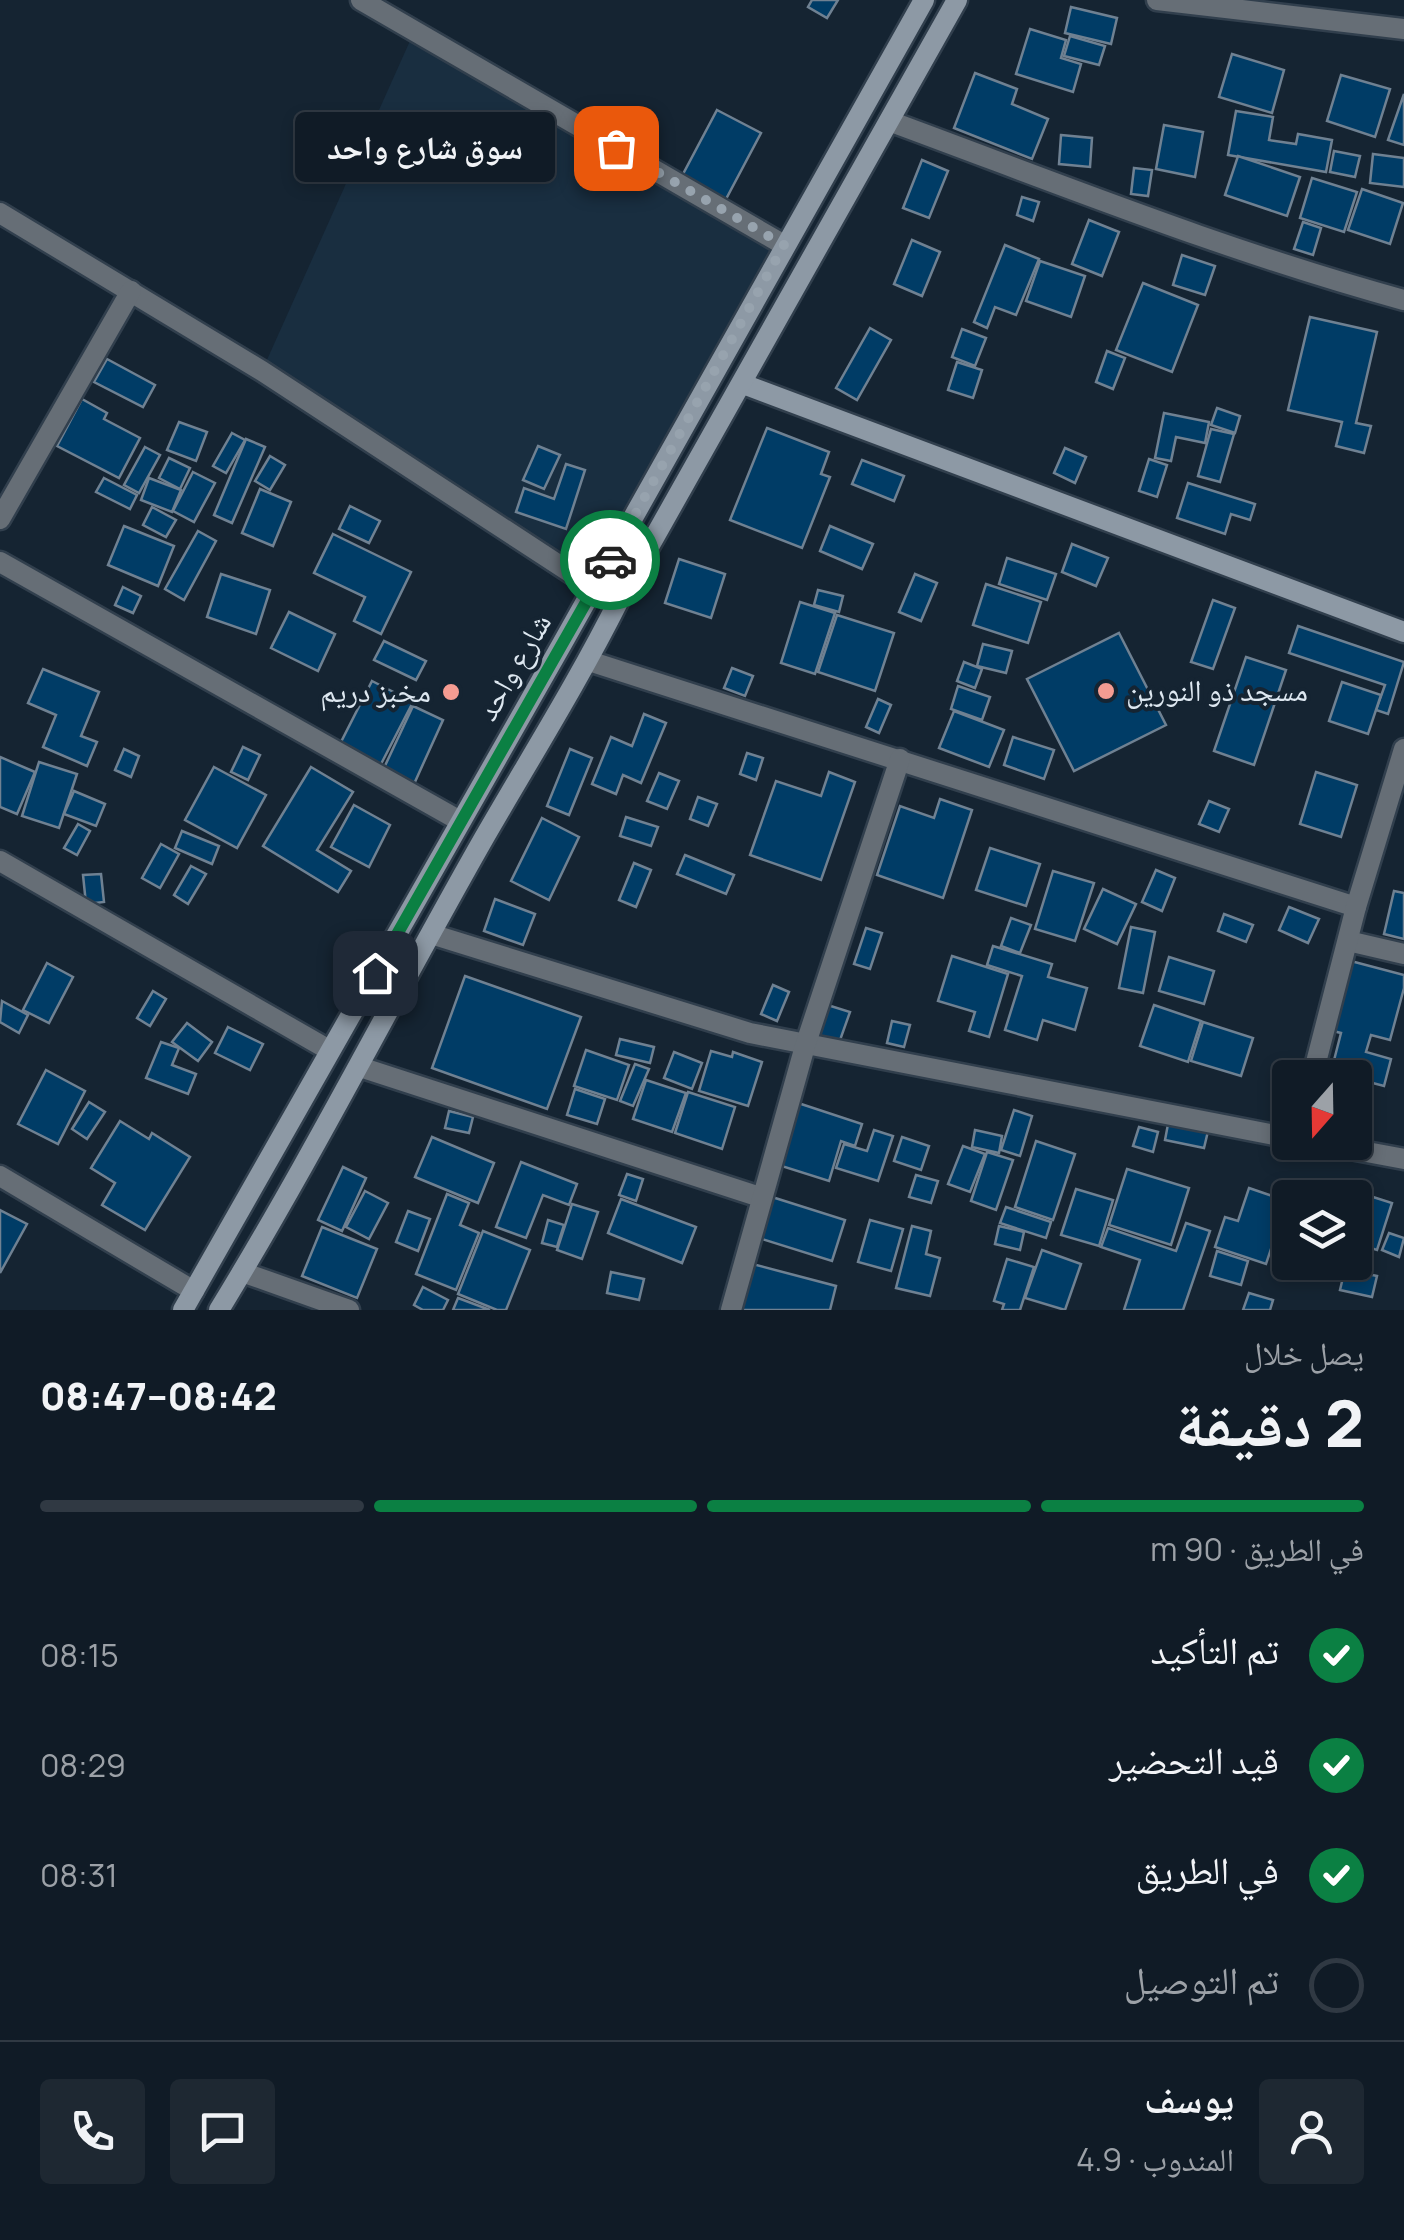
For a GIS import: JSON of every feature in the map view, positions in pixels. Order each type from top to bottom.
[{"type":"street","points":[[361,0],[784,245]]},
{"type":"street","name":"شارع واحد","points":[[188,1301],[924,0]]},
{"type":"street","name":"شارع واحد","points":[[219,1310],[360,1067],[957,0]]},
{"type":"street","points":[[1157,0],[1404,30]]},
{"type":"street","points":[[889,121],[1206,239],[1322,278],[1404,300]]},
{"type":"street","points":[[0,213],[262,371],[594,588]]},
{"type":"street","points":[[0,519],[131,292]]},
{"type":"street","points":[[714,371],[1404,632]]},
{"type":"street","points":[[0,562],[460,820]]},
{"type":"street","points":[[588,661],[1356,907]]},
{"type":"street","points":[[1317,1060],[1356,907],[1404,749]]},
{"type":"street","points":[[731,1310],[805,1046],[900,759]]},
{"type":"street","points":[[0,861],[329,1050]]},
{"type":"street","points":[[432,934],[750,1033],[1272,1135]]},
{"type":"street","points":[[1348,941],[1404,954]]},
{"type":"street","points":[[362,999],[390,1012]]},
{"type":"street","points":[[360,1067],[760,1197]]},
{"type":"street","points":[[1372,1154],[1404,1160]]},
{"type":"street","points":[[0,1176],[188,1301]]},
{"type":"street","points":[[242,1272],[349,1310]]},
{"type":"shaded area","points":[[414,32],[788,247],[599,586],[262,371]]},
{"type":"building","points":[[812,0],[838,0],[827,18],[808,7]]},
{"type":"building","points":[[1071,7],[1117,18],[1111,44],[1065,33]]},
{"type":"building","points":[[1030,29],[1066,40],[1061,58],[1081,64],[1073,92],[1016,74]]},
{"type":"building","points":[[1070,36],[1105,46],[1099,65],[1064,56]]},
{"type":"building","points":[[1232,54],[1284,70],[1272,113],[1219,97]]},
{"type":"building","points":[[975,73],[1017,89],[1012,104],[1048,119],[1032,159],[954,128]]},
{"type":"building","points":[[1341,75],[1390,89],[1375,137],[1327,121]]},
{"type":"building","points":[[1404,94],[1404,145],[1388,140]]},
{"type":"building","points":[[717,110],[761,133],[726,199],[682,176]]},
{"type":"building","points":[[1236,111],[1273,117],[1269,140],[1296,144],[1298,134],[1332,140],[1326,172],[1228,155]]},
{"type":"building","points":[[1164,125],[1203,132],[1195,177],[1156,169]]},
{"type":"building","points":[[1061,135],[1092,138],[1090,167],[1059,164]]},
{"type":"building","points":[[1334,151],[1360,156],[1355,177],[1330,172]]},
{"type":"building","points":[[1373,154],[1404,158],[1404,187],[1370,183]]},
{"type":"building","points":[[1238,156],[1300,177],[1287,216],[1225,195]]},
{"type":"building","points":[[922,160],[948,171],[929,218],[903,208]]},
{"type":"building","points":[[1134,168],[1152,170],[1148,196],[1131,194]]},
{"type":"building","points":[[1312,178],[1357,192],[1344,232],[1300,218]]},
{"type":"building","points":[[1362,189],[1403,203],[1390,244],[1348,230]]},
{"type":"building","points":[[1022,197],[1039,202],[1033,221],[1017,215]]},
{"type":"building","points":[[1089,220],[1119,232],[1102,276],[1072,264]]},
{"type":"building","points":[[1303,222],[1321,228],[1313,255],[1294,249]]},
{"type":"building","points":[[912,240],[940,252],[922,296],[894,284]]},
{"type":"building","points":[[1005,245],[1039,259],[1016,315],[995,307],[987,328],[974,322]]},
{"type":"building","points":[[1182,255],[1215,266],[1205,295],[1173,285]]},
{"type":"building","points":[[1040,261],[1085,276],[1071,317],[1026,301]]},
{"type":"building","points":[[1143,283],[1198,305],[1172,372],[1116,350]]},
{"type":"building","points":[[1310,317],[1377,332],[1356,423],[1371,426],[1364,453],[1336,446],[1342,422],[1288,410]]},
{"type":"building","points":[[870,328],[891,340],[857,400],[836,388]]},
{"type":"building","points":[[962,329],[986,338],[975,366],[952,357]]},
{"type":"building","points":[[1107,351],[1125,358],[1113,389],[1096,382]]},
{"type":"building","points":[[107,359],[155,385],[143,407],[94,382]]},
{"type":"building","points":[[957,362],[982,370],[973,398],[948,390]]},
{"type":"building","points":[[82,399],[107,413],[104,419],[140,438],[119,478],[57,446]]},
{"type":"building","points":[[1217,408],[1240,416],[1235,433],[1211,425]]},
{"type":"building","points":[[1164,413],[1209,422],[1205,443],[1176,437],[1171,461],[1155,458]]},
{"type":"building","points":[[179,422],[207,432],[196,461],[167,450]]},
{"type":"building","points":[[767,428],[829,452],[821,474],[830,477],[802,548],[730,520]]},
{"type":"building","points":[[1211,429],[1234,434],[1220,482],[1198,476]]},
{"type":"building","points":[[232,433],[245,440],[226,473],[213,466]]},
{"type":"building","points":[[246,439],[265,447],[232,523],[214,515]]},
{"type":"building","points":[[538,446],[560,455],[544,489],[523,480]]},
{"type":"building","points":[[145,447],[160,455],[139,493],[124,485]]},
{"type":"building","points":[[1065,448],[1086,457],[1075,483],[1054,473]]},
{"type":"building","points":[[270,456],[285,465],[270,490],[255,481]]},
{"type":"building","points":[[169,458],[190,468],[180,489],[159,478]]},
{"type":"building","points":[[1149,459],[1167,465],[1157,497],[1139,491]]},
{"type":"building","points":[[862,460],[904,476],[894,501],[852,484]]},
{"type":"building","points":[[566,464],[585,470],[566,529],[516,512],[524,488],[554,499]]},
{"type":"building","points":[[193,472],[215,483],[194,522],[173,511]]},
{"type":"building","points":[[104,478],[137,495],[130,509],[96,492]]},
{"type":"building","points":[[149,478],[181,490],[172,512],[141,500]]},
{"type":"building","points":[[1188,483],[1255,504],[1250,520],[1231,514],[1225,534],[1177,518]]},
{"type":"building","points":[[260,489],[291,502],[273,546],[242,533]]},
{"type":"building","points":[[350,506],[380,521],[369,543],[339,529]]},
{"type":"building","points":[[152,507],[176,520],[166,537],[143,525]]},
{"type":"building","points":[[124,526],[174,546],[158,586],[108,565]]},
{"type":"building","points":[[830,526],[873,544],[862,569],[820,551]]},
{"type":"building","points":[[198,531],[216,541],[184,600],[165,589]]},
{"type":"building","points":[[333,534],[411,572],[381,634],[354,621],[365,597],[314,573]]},
{"type":"building","points":[[1072,544],[1108,558],[1096,586],[1062,572]]},
{"type":"building","points":[[1007,558],[1056,574],[1047,600],[999,584]]},
{"type":"building","points":[[679,559],[725,574],[711,618],[665,603]]},
{"type":"building","points":[[221,574],[270,590],[256,634],[207,617]]},
{"type":"building","points":[[915,574],[937,583],[921,621],[899,612]]},
{"type":"building","points":[[986,584],[1041,602],[1028,643],[973,625]]},
{"type":"building","points":[[123,587],[141,596],[133,613],[115,605]]},
{"type":"building","points":[[818,590],[843,596],[839,612],[814,605]]},
{"type":"building","points":[[1213,600],[1235,608],[1213,669],[1191,662]]},
{"type":"building","points":[[800,602],[835,613],[815,674],[781,663]]},
{"type":"building","points":[[289,612],[335,634],[318,671],[271,648]]},
{"type":"building","points":[[837,615],[894,633],[875,691],[818,672]]},
{"type":"building","points":[[1298,626],[1404,662],[1388,714],[1376,710],[1385,685],[1289,653]]},
{"type":"building","points":[[1119,633],[1166,725],[1074,771],[1027,679]]},
{"type":"building","points":[[384,641],[426,661],[416,680],[374,660]]},
{"type":"building","points":[[983,644],[1012,651],[1006,673],[977,666]]},
{"type":"building","points":[[1246,657],[1286,670],[1254,765],[1214,751]]},
{"type":"building","points":[[964,662],[982,669],[975,688],[957,681]]},
{"type":"building","points":[[732,668],[753,676],[745,696],[724,688]]},
{"type":"building","points":[[43,669],[99,692],[81,736],[97,742],[87,766],[43,747],[56,715],[28,703]]},
{"type":"building","points":[[372,681],[413,702],[381,764],[340,744]]},
{"type":"building","points":[[1342,682],[1381,695],[1368,734],[1329,721]]},
{"type":"building","points":[[958,686],[990,697],[982,720],[951,709]]},
{"type":"building","points":[[878,699],[891,705],[879,733],[866,727]]},
{"type":"building","points":[[413,706],[443,720],[414,784],[383,770]]},
{"type":"building","points":[[954,711],[1004,730],[989,767],[939,748]]},
{"type":"building","points":[[644,714],[666,723],[641,783],[623,775],[616,794],[592,784],[611,737],[632,746]]},
{"type":"building","points":[[1013,737],[1054,750],[1044,779],[1004,765]]},
{"type":"building","points":[[243,747],[260,755],[248,780],[231,772]]},
{"type":"building","points":[[124,749],[139,756],[131,777],[115,770]]},
{"type":"building","points":[[570,749],[592,758],[569,815],[547,806]]},
{"type":"building","points":[[747,753],[763,758],[756,780],[740,774]]},
{"type":"building","points":[[0,757],[35,772],[17,814],[0,807]]},
{"type":"building","points":[[39,762],[77,774],[59,828],[22,816]]},
{"type":"building","points":[[214,767],[266,795],[237,848],[185,820]]},
{"type":"building","points":[[311,767],[353,792],[317,850],[351,871],[338,892],[263,846]]},
{"type":"building","points":[[829,772],[855,782],[821,880],[750,855],[776,781],[821,796]]},
{"type":"building","points":[[1316,772],[1357,785],[1341,837],[1300,824]]},
{"type":"building","points":[[659,773],[679,781],[667,809],[647,801]]},
{"type":"building","points":[[74,791],[105,804],[96,826],[64,814]]},
{"type":"building","points":[[698,797],[717,804],[708,826],[690,819]]},
{"type":"building","points":[[940,799],[972,810],[943,898],[877,875],[900,806],[934,818]]},
{"type":"building","points":[[1209,801],[1229,809],[1219,832],[1199,824]]},
{"type":"building","points":[[354,805],[390,825],[369,867],[331,847]]},
{"type":"building","points":[[626,817],[658,827],[651,846],[620,836]]},
{"type":"building","points":[[542,818],[579,837],[549,900],[511,881]]},
{"type":"building","points":[[78,824],[90,831],[77,855],[64,848]]},
{"type":"building","points":[[182,831],[219,846],[212,864],[175,848]]},
{"type":"building","points":[[161,844],[179,854],[160,888],[142,878]]},
{"type":"building","points":[[990,848],[1040,864],[1026,906],[976,890]]},
{"type":"building","points":[[685,855],[734,875],[726,894],[677,874]]},
{"type":"building","points":[[634,863],[651,870],[636,907],[619,900]]},
{"type":"building","points":[[191,866],[206,874],[188,904],[174,895]]},
{"type":"building","points":[[1156,870],[1175,878],[1162,911],[1142,902]]},
{"type":"building","points":[[1053,871],[1094,883],[1075,941],[1035,929]]},
{"type":"building","points":[[101,874],[104,902],[86,904],[83,875]]},
{"type":"building","points":[[1103,889],[1136,904],[1117,944],[1084,929]]},
{"type":"building","points":[[1394,891],[1404,893],[1404,939],[1384,934]]},
{"type":"building","points":[[495,899],[535,914],[523,945],[484,931]]},
{"type":"building","points":[[1289,907],[1319,919],[1308,943],[1279,930]]},
{"type":"building","points":[[1224,914],[1253,925],[1246,942],[1218,931]]},
{"type":"building","points":[[1011,918],[1031,925],[1020,953],[1001,946]]},
{"type":"building","points":[[1131,927],[1155,932],[1143,993],[1119,988]]},
{"type":"building","points":[[866,928],[882,933],[870,969],[854,964]]},
{"type":"building","points":[[993,946],[1052,964],[1048,977],[1087,988],[1075,1030],[1043,1020],[1037,1040],[1005,1030],[1022,976],[987,965]]},
{"type":"building","points":[[952,956],[1008,974],[989,1037],[969,1031],[975,1012],[938,1001]]},
{"type":"building","points":[[1169,957],[1214,971],[1204,1004],[1159,991]]},
{"type":"building","points":[[1347,960],[1404,975],[1390,1040],[1371,1035],[1366,1052],[1391,1059],[1384,1086],[1372,1083],[1372,1060],[1334,1060],[1341,1033],[1329,1030]]},
{"type":"building","points":[[47,963],[73,977],[49,1023],[23,1010]]},
{"type":"building","points":[[465,976],[581,1017],[547,1109],[432,1068]]},
{"type":"building","points":[[773,985],[789,992],[777,1021],[761,1014]]},
{"type":"building","points":[[153,991],[166,999],[150,1026],[137,1018]]},
{"type":"building","points":[[2,1001],[28,1015],[19,1033],[0,1022]]},
{"type":"building","points":[[818,1002],[850,1012],[839,1043],[808,1033]]},
{"type":"building","points":[[1154,1005],[1201,1021],[1188,1062],[1140,1046]]},
{"type":"building","points":[[892,1021],[910,1025],[904,1047],[887,1043]]},
{"type":"building","points":[[1203,1022],[1253,1038],[1241,1076],[1191,1061]]},
{"type":"building","points":[[187,1023],[212,1042],[198,1061],[172,1042]]},
{"type":"building","points":[[228,1027],[263,1044],[250,1070],[215,1053]]},
{"type":"building","points":[[620,1039],[654,1047],[650,1063],[616,1055]]},
{"type":"building","points":[[161,1042],[179,1048],[172,1065],[196,1074],[188,1094],[146,1078]]},
{"type":"building","points":[[586,1050],[629,1065],[617,1100],[574,1086]]},
{"type":"building","points":[[711,1051],[732,1057],[733,1052],[762,1062],[748,1106],[699,1091]]},
{"type":"building","points":[[674,1052],[702,1063],[692,1089],[664,1078]]},
{"type":"building","points":[[635,1064],[649,1069],[633,1106],[620,1101]]},
{"type":"building","points":[[46,1070],[85,1091],[58,1144],[18,1124]]},
{"type":"building","points":[[646,1080],[686,1093],[672,1132],[633,1119]]},
{"type":"building","points":[[575,1089],[605,1099],[597,1124],[567,1115]]},
{"type":"building","points":[[688,1092],[735,1107],[722,1149],[675,1133]]},
{"type":"building","points":[[792,1101],[862,1124],[855,1146],[841,1141],[829,1181],[772,1163]]},
{"type":"building","points":[[89,1102],[105,1112],[87,1139],[72,1129]]},
{"type":"building","points":[[1014,1110],[1032,1116],[1020,1156],[1001,1150]]},
{"type":"building","points":[[449,1111],[473,1117],[469,1133],[445,1128]]},
{"type":"building","points":[[1169,1119],[1209,1127],[1204,1148],[1165,1140]]},
{"type":"building","points":[[120,1121],[149,1139],[152,1133],[190,1157],[145,1230],[102,1205],[115,1183],[91,1168]]},
{"type":"building","points":[[1139,1127],[1158,1132],[1153,1152],[1133,1146]]},
{"type":"building","points":[[874,1130],[893,1136],[878,1181],[836,1168],[844,1144],[867,1151]]},
{"type":"building","points":[[975,1130],[1002,1136],[999,1153],[972,1147]]},
{"type":"building","points":[[432,1137],[494,1163],[478,1203],[415,1177]]},
{"type":"building","points":[[902,1137],[929,1146],[921,1170],[894,1161]]},
{"type":"building","points":[[1036,1141],[1075,1154],[1053,1220],[1015,1207]]},
{"type":"building","points":[[963,1146],[985,1154],[970,1192],[948,1184]]},
{"type":"building","points":[[987,1152],[1013,1160],[996,1210],[971,1201]]},
{"type":"building","points":[[521,1162],[577,1184],[569,1205],[543,1195],[526,1238],[496,1227]]},
{"type":"building","points":[[343,1167],[366,1178],[342,1231],[318,1220]]},
{"type":"building","points":[[1127,1169],[1189,1188],[1171,1245],[1109,1225]]},
{"type":"building","points":[[627,1174],[643,1179],[636,1201],[619,1195]]},
{"type":"building","points":[[916,1175],[938,1181],[931,1203],[909,1197]]},
{"type":"building","points":[[1249,1188],[1272,1196],[1272,1246],[1266,1264],[1215,1247],[1225,1217],[1238,1221]]},
{"type":"building","points":[[1076,1189],[1113,1200],[1099,1246],[1061,1235]]},
{"type":"building","points":[[365,1191],[388,1203],[369,1239],[346,1227]]},
{"type":"building","points":[[447,1194],[469,1203],[460,1225],[479,1233],[456,1290],[416,1274]]},
{"type":"building","points":[[772,1197],[845,1220],[832,1261],[759,1238]]},
{"type":"building","points":[[1373,1197],[1392,1203],[1377,1250],[1372,1248]]},
{"type":"building","points":[[621,1199],[696,1227],[682,1263],[608,1233]]},
{"type":"building","points":[[572,1204],[598,1212],[582,1259],[557,1250]]},
{"type":"building","points":[[1006,1207],[1051,1222],[1046,1238],[1000,1223]]},
{"type":"building","points":[[0,1210],[27,1224],[0,1273]]},
{"type":"building","points":[[408,1211],[430,1219],[418,1251],[396,1242]]},
{"type":"building","points":[[548,1220],[564,1225],[557,1247],[542,1243]]},
{"type":"building","points":[[870,1220],[903,1229],[891,1271],[858,1262]]},
{"type":"building","points":[[1186,1223],[1210,1231],[1183,1310],[1124,1310],[1140,1260],[1101,1247],[1108,1228],[1176,1251]]},
{"type":"building","points":[[912,1226],[931,1231],[926,1254],[940,1258],[930,1296],[896,1288]]},
{"type":"building","points":[[999,1226],[1024,1232],[1020,1250],[995,1244]]},
{"type":"building","points":[[322,1227],[377,1249],[357,1298],[302,1276]]},
{"type":"building","points":[[483,1231],[530,1250],[506,1310],[458,1294]]},
{"type":"building","points":[[1389,1233],[1404,1238],[1399,1257],[1382,1250]]},
{"type":"building","points":[[1042,1250],[1081,1264],[1065,1310],[1025,1298]]},
{"type":"building","points":[[1217,1251],[1248,1261],[1241,1285],[1210,1276]]},
{"type":"building","points":[[1007,1259],[1034,1267],[1020,1310],[1002,1310],[1004,1304],[994,1301]]},
{"type":"building","points":[[741,1261],[836,1286],[830,1310],[740,1310]]},
{"type":"building","points":[[611,1272],[644,1279],[639,1300],[607,1293]]},
{"type":"building","points":[[1372,1275],[1377,1276],[1372,1297],[1340,1290],[1342,1280],[1372,1280]]},
{"type":"building","points":[[423,1287],[448,1300],[443,1310],[423,1310],[414,1305]]},
{"type":"building","points":[[1249,1293],[1273,1300],[1270,1310],[1243,1310]]},
{"type":"building","points":[[458,1298],[490,1310],[453,1310]]},
{"type":"way so far","points":[[610,560],[784,245],[616,148]]},
{"type":"place","name":"سوق شارع واحد","points":[[616,148]]},
{"type":"place","name":"مسجد ذو النورين","points":[[1106,691]]},
{"type":"place","name":"مخبز دريم","points":[[451,692]]},
{"type":"route","points":[[375,973],[610,560]]}]
